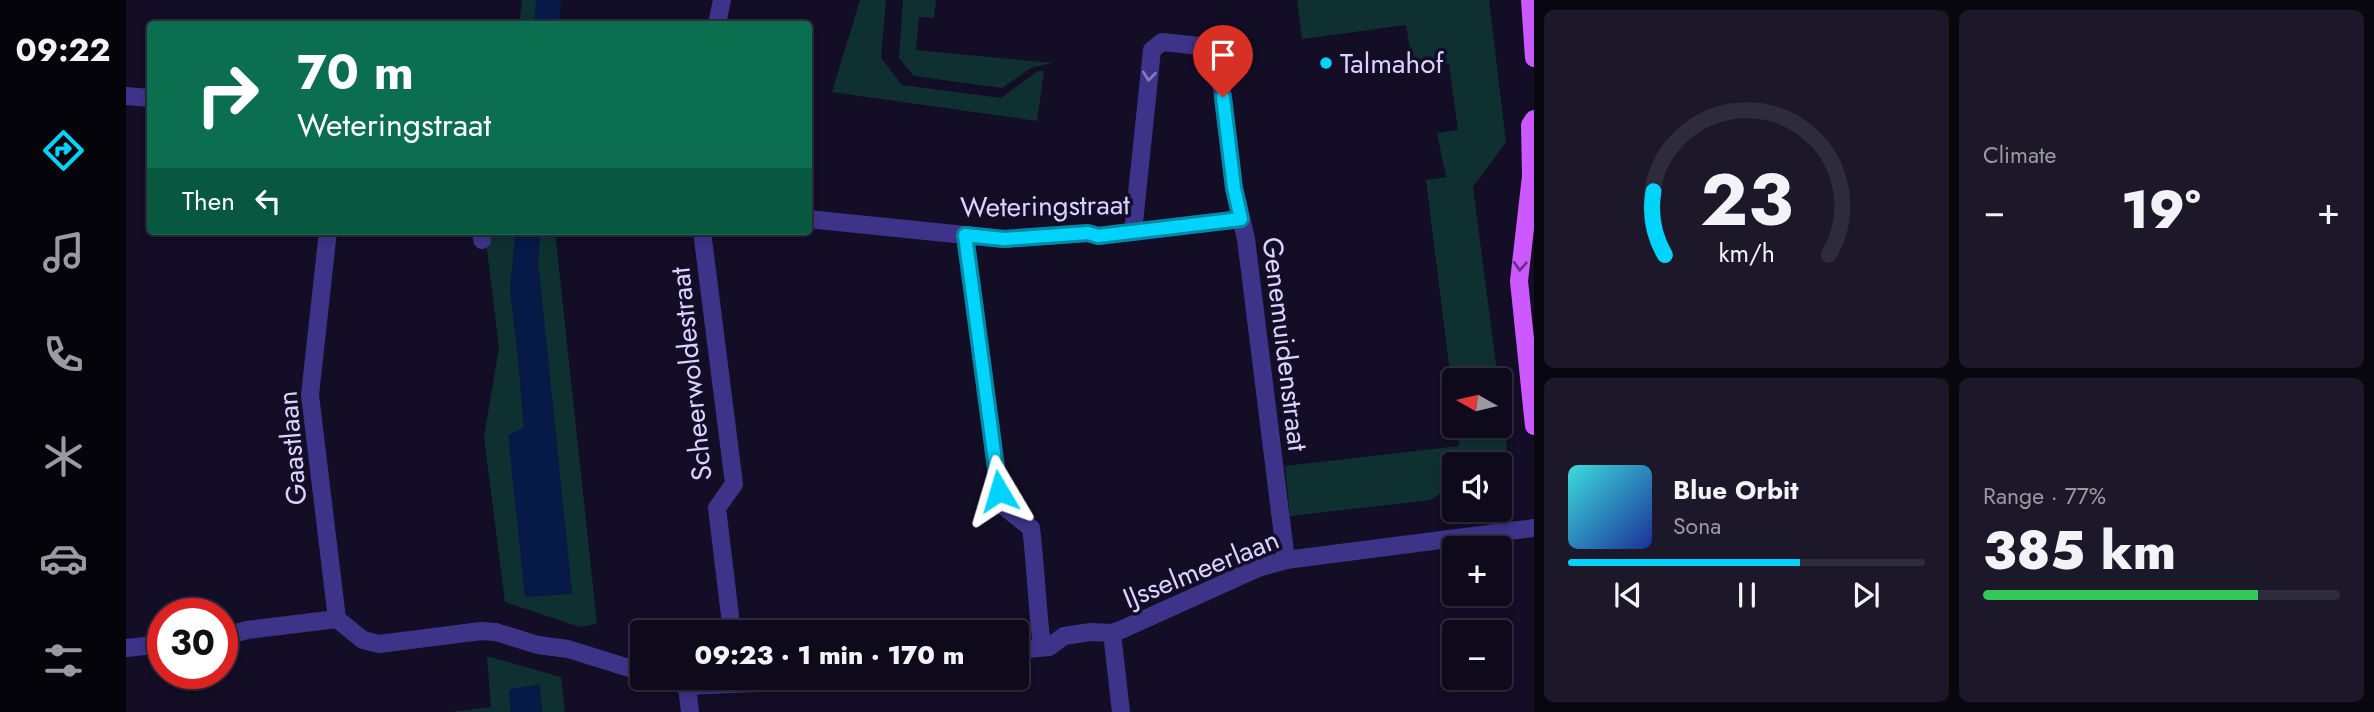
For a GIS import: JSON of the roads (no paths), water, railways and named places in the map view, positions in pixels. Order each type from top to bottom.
[{"type":"main road","points":[[1530,0],[1534,58]]},
{"type":"main road","points":[[1534,119],[1530,125],[1531,176],[1519,266],[1522,327],[1531,380],[1534,426]]},
{"type":"street","points":[[718,21],[722,0]]},
{"type":"street","name":"Genemuidenstraat","points":[[1133,232],[1152,50],[1162,42],[1210,47],[1218,57],[1234,188],[1246,239],[1286,560]]},
{"type":"street","points":[[126,96],[147,98]]},
{"type":"street","name":"Weteringstraat","points":[[812,219],[1004,239],[1088,233],[1098,236],[1241,219]]},
{"type":"street","name":"Gaastlaan","points":[[328,235],[310,395],[337,619]]},
{"type":"street","name":"Scheerwoldestraat","points":[[703,235],[734,484],[718,508],[731,620]]},
{"type":"street","points":[[965,235],[1001,504],[1031,528],[1042,647]]},
{"type":"street","name":"IJsselmeerlaan","points":[[1029,649],[1049,646],[1064,636],[1091,632],[1112,633],[1138,624],[1258,568],[1286,560],[1534,528]]},
{"type":"street","points":[[238,633],[337,619],[356,636],[371,643],[387,644],[481,631],[496,632],[538,645],[568,649],[630,669]]},
{"type":"street","points":[[1112,633],[1121,712]]},
{"type":"street","points":[[126,648],[147,646]]},
{"type":"street","points":[[687,690],[690,712]]},
{"type":"water","points":[[536,0],[561,0],[558,21],[534,21]]},
{"type":"water","points":[[516,235],[540,235],[538,263],[572,594],[525,597],[508,435],[524,428],[510,290]]},
{"type":"water","points":[[539,684],[542,712],[511,712],[509,690]]},
{"type":"place","name":"Talmahof","points":[[1326,63]]}]
